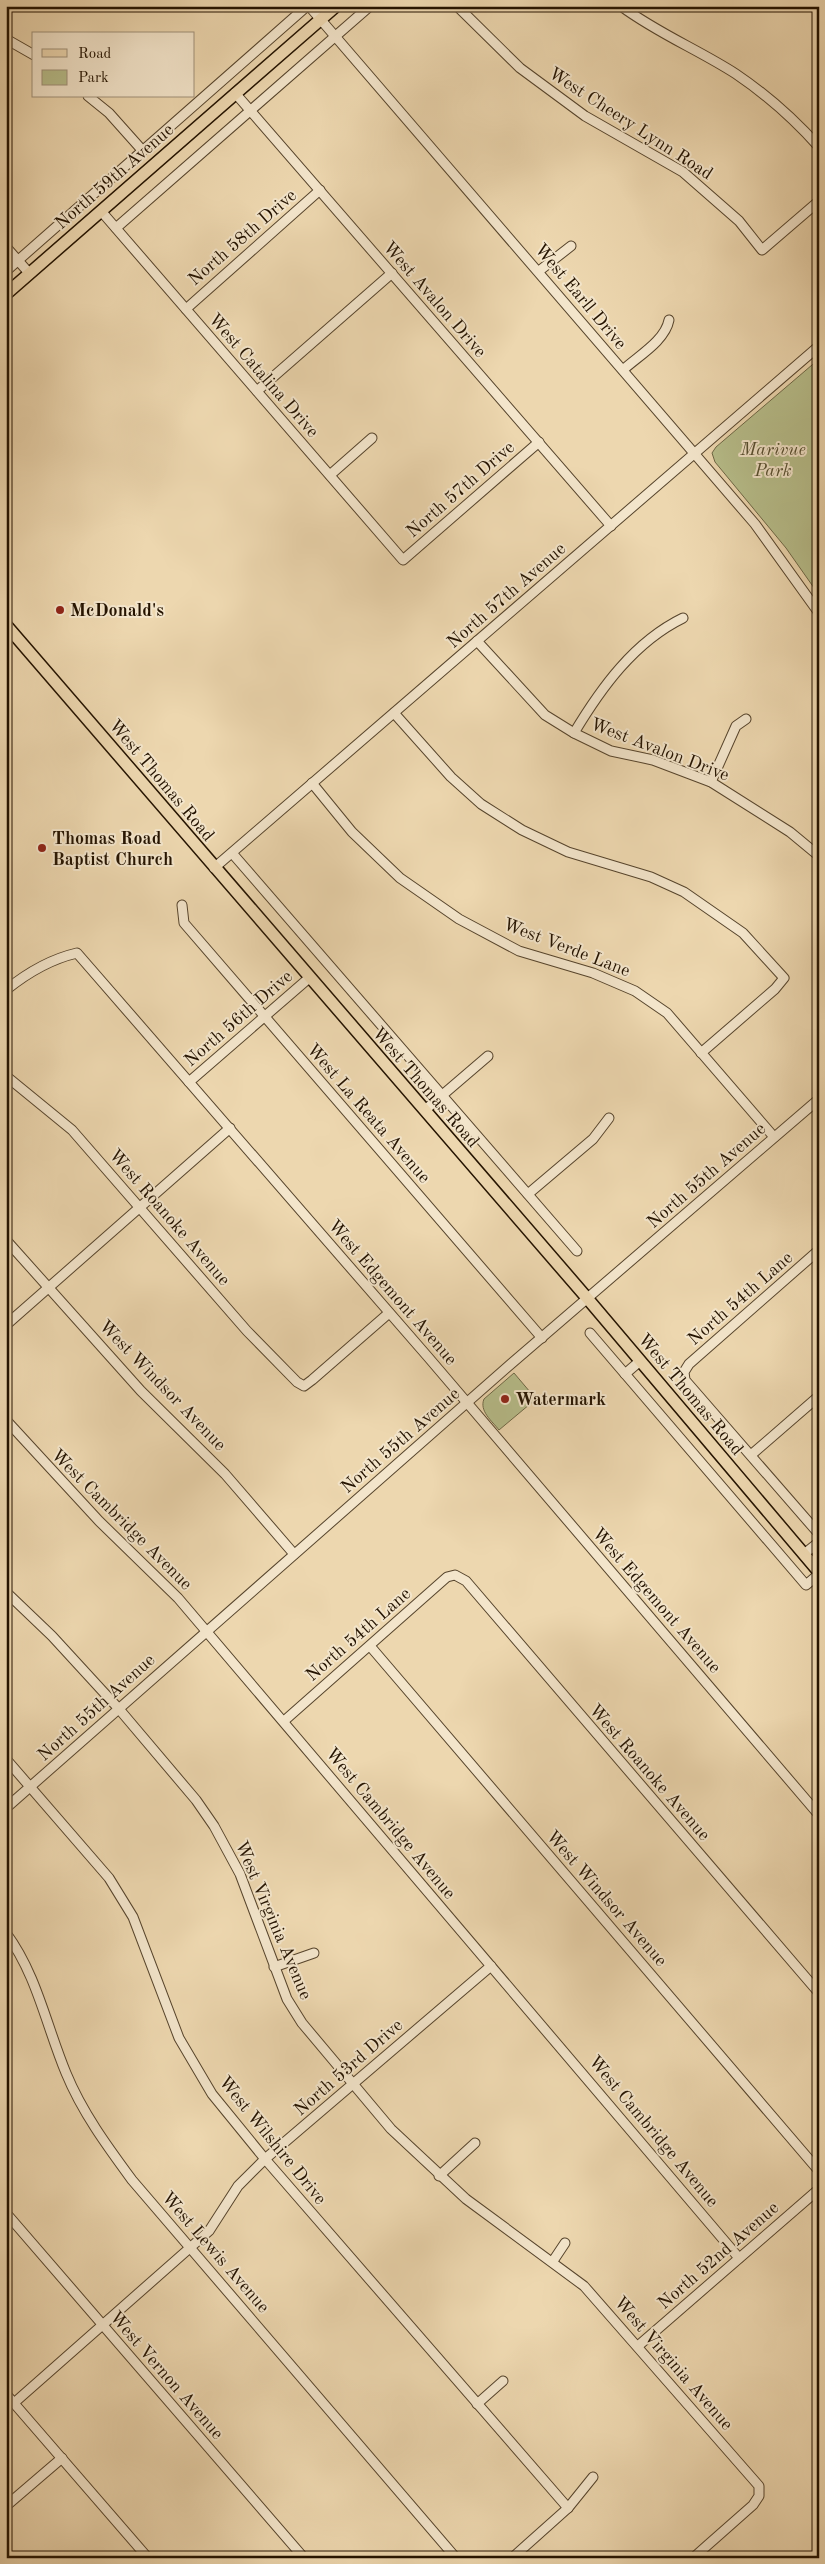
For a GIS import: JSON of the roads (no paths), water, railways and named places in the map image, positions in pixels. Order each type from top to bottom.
[{"type":"main road","name":"North 59th Avenue","points":[[6,294],[336,6]]},
{"type":"main road","name":"West Thomas Road","points":[[6,625],[587,1298],[819,1573]]},
{"type":"street","name":"West Earll Drive","points":[[308,6],[756,524],[819,613]]},
{"type":"street","name":"North 59th Avenue","points":[[6,270],[308,6]]},
{"type":"street","points":[[116,228],[370,6]]},
{"type":"street","name":"West Cheery Lynn Road","points":[[457,6],[520,68],[585,116],[683,172],[738,220],[762,250],[819,201]]},
{"type":"street","points":[[621,6],[639,20],[750,84],[772,100],[819,147]]},
{"type":"street","points":[[6,39],[32,54]]},
{"type":"street","name":"West Avalon Drive","points":[[235,93],[611,526]]},
{"type":"street","points":[[90,98],[109,113],[142,150]]},
{"type":"street","name":"North 58th Drive","points":[[186,309],[320,190]]},
{"type":"street","name":"West Catalina Drive","points":[[101,211],[403,560]]},
{"type":"street","points":[[539,271],[571,246]]},
{"type":"street","points":[[6,247],[30,274]]},
{"type":"street","points":[[257,392],[392,273]]},
{"type":"street","points":[[623,370],[660,337],[668,327],[669,320]]},
{"type":"street","name":"North 57th Avenue","points":[[214,868],[819,346]]},
{"type":"street","points":[[330,475],[372,438]]},
{"type":"street","name":"North 57th Drive","points":[[403,560],[538,442]]},
{"type":"street","points":[[574,733],[611,676],[671,624],[683,618]]},
{"type":"street","name":"West Avalon Drive","points":[[477,641],[545,715],[574,733],[611,751],[653,760],[711,782],[790,832],[819,856]]},
{"type":"street","points":[[394,713],[451,778],[481,804],[522,830],[568,852],[651,877],[684,892],[743,933],[784,978],[775,989],[701,1053]]},
{"type":"street","points":[[711,782],[736,726],[746,719]]},
{"type":"street","name":"West Verde Lane","points":[[312,783],[352,832],[400,878],[459,919],[520,951],[593,973],[636,991],[668,1013],[774,1137]]},
{"type":"street","name":"West Thomas Road","points":[[232,853],[578,1251]]},
{"type":"street","name":"West La Reata Avenue","points":[[182,905],[184,923],[542,1338]]},
{"type":"street","name":"West Edgemont Avenue","points":[[6,990],[20,979],[57,958],[77,953],[467,1402],[819,1814]]},
{"type":"street","name":"North 56th Drive","points":[[189,1082],[309,978]]},
{"type":"street","points":[[424,1110],[488,1056]]},
{"type":"street","name":"West Roanoke Avenue","points":[[6,1076],[72,1130],[247,1331],[297,1382],[304,1386],[389,1313]]},
{"type":"street","name":"North 55th Avenue","points":[[6,1808],[467,1402],[819,1099]]},
{"type":"street","points":[[528,1194],[593,1140],[609,1118]]},
{"type":"street","points":[[6,1325],[230,1128]]},
{"type":"street","name":"West Windsor Avenue","points":[[6,1240],[158,1409],[225,1474],[294,1554]]},
{"type":"street","name":"North 54th Lane","points":[[684,1372],[689,1364],[819,1250]]},
{"type":"street","name":"West Thomas Road","points":[[590,1333],[806,1585],[819,1573]]},
{"type":"street","points":[[625,1374],[640,1361]]},
{"type":"street","name":"West Thomas Road","points":[[684,1372],[686,1380],[819,1534]]},
{"type":"street","points":[[751,1455],[819,1396]]},
{"type":"street","name":"West Cambridge Avenue","points":[[6,1420],[61,1482],[144,1563],[206,1630],[739,2258]]},
{"type":"street","points":[[804,1554],[819,1542]]},
{"type":"street","name":"West Roanoke Avenue","points":[[455,1575],[466,1581],[819,1993]]},
{"type":"street","name":"North 54th Lane","points":[[284,1721],[447,1577],[455,1575]]},
{"type":"street","name":"West Virginia Avenue","points":[[6,1592],[52,1636],[119,1709],[214,1826],[240,1874],[287,1999],[302,2023],[391,2129],[439,2176],[492,2220],[553,2261],[584,2286],[759,2486],[759,2496],[753,2506],[693,2558]]},
{"type":"street","name":"West Windsor Avenue","points":[[370,1646],[819,2171]]},
{"type":"street","name":"West Wilshire Drive","points":[[6,1759],[109,1878],[133,1917],[179,2038],[212,2094],[265,2159],[568,2508]]},
{"type":"street","name":"West Lewis Avenue","points":[[6,1933],[18,1949],[31,1974],[66,2073],[82,2108],[132,2180],[456,2558]]},
{"type":"street","points":[[274,1967],[314,1953]]},
{"type":"street","name":"North 53rd Drive","points":[[14,2403],[209,2231],[238,2186],[265,2159],[490,1966]]},
{"type":"street","points":[[439,2176],[475,2144]]},
{"type":"street","name":"North 52nd Avenue","points":[[638,2346],[819,2189]]},
{"type":"street","name":"West Vernon Avenue","points":[[6,2213],[304,2558]]},
{"type":"street","points":[[553,2261],[566,2243]]},
{"type":"street","points":[[477,2404],[503,2382]]},
{"type":"street","points":[[6,2394],[148,2558]]},
{"type":"street","points":[[6,2506],[62,2458]]},
{"type":"street","points":[[512,2558],[568,2508],[593,2477]]},
{"type":"place","name":"McDonald's","points":[[60,610]]},
{"type":"place","name":"Thomas Road Baptist Church","points":[[42,848]]},
{"type":"place","name":"Watermark","points":[[505,1399]]},
{"type":"park label","name":"Marivue Park","points":[[773,459]]}]
